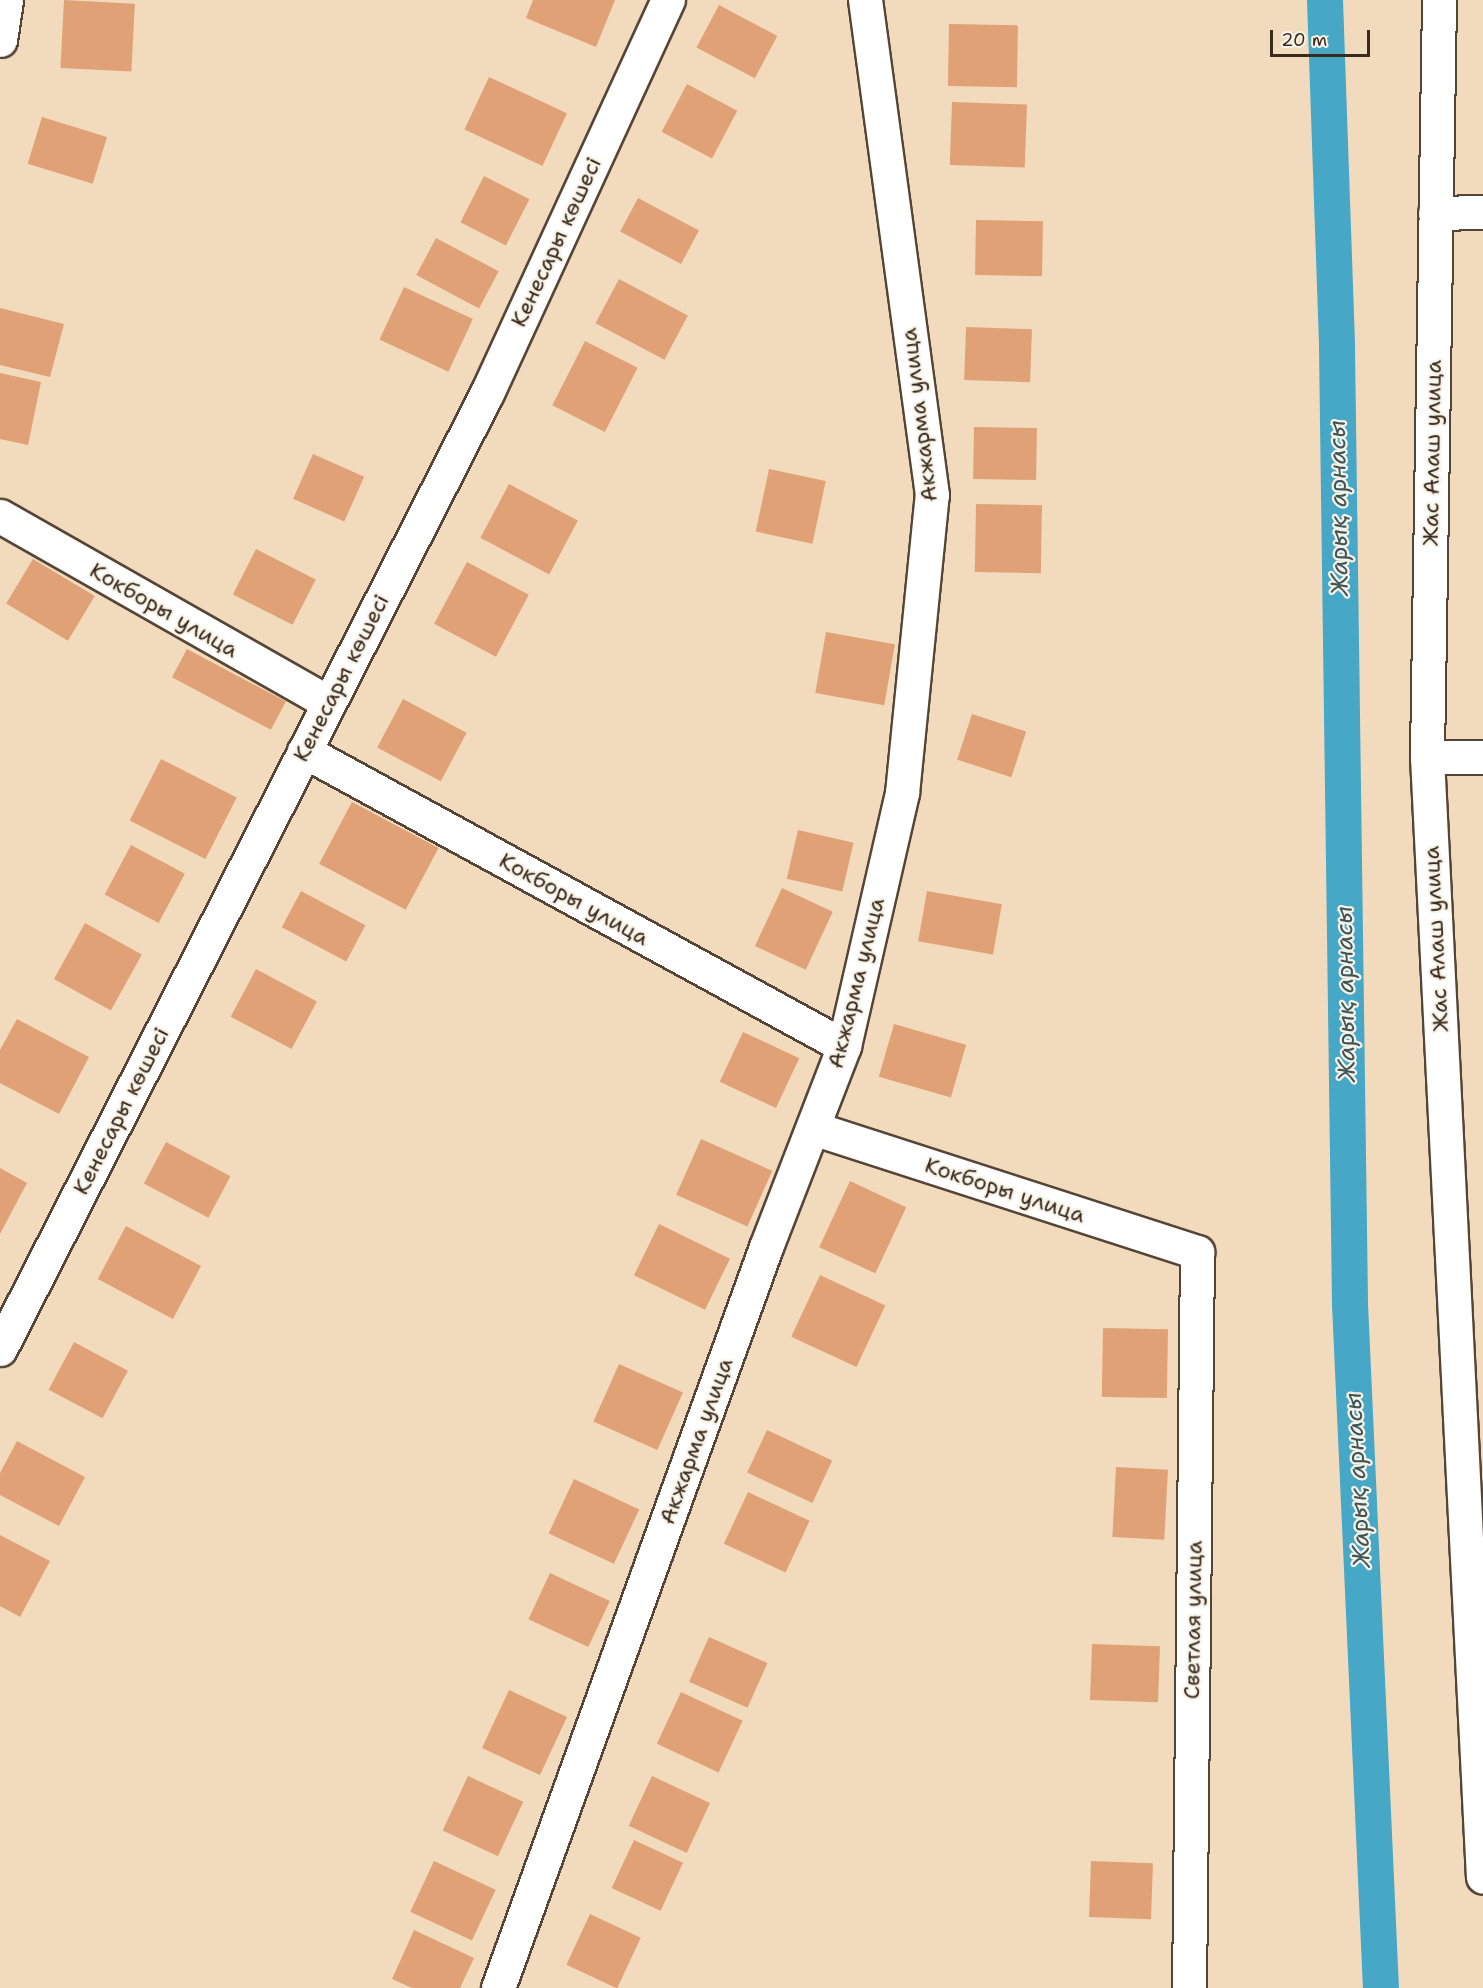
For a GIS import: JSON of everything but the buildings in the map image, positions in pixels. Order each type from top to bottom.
[{"type":"street","points":[[0,40],[6,0]]},
{"type":"street","name":"Кенесары көшесі","points":[[0,1349],[487,393],[668,0]]},
{"type":"street","name":"Акжарма улица","points":[[498,1988],[844,1046],[902,793],[932,495],[865,0]]},
{"type":"street","name":"Жас Алаш улица","points":[[1439,0],[1427,757],[1469,1326],[1483,1877]]},
{"type":"street","points":[[1435,213],[1483,212]]},
{"type":"street","name":"Кокборы улица","points":[[0,516],[329,703]]},
{"type":"street","name":"Кокборы улица","points":[[304,751],[844,1046]]},
{"type":"street","points":[[1427,757],[1483,757]]},
{"type":"street","name":"Кокборы улица","points":[[813,1128],[1197,1252]]},
{"type":"street","name":"Светлая улица","points":[[1190,1988],[1197,1252]]},
{"type":"waterway","name":"Жарық арнасы","points":[[1325,0],[1337,348],[1350,1304],[1381,1988]]}]
